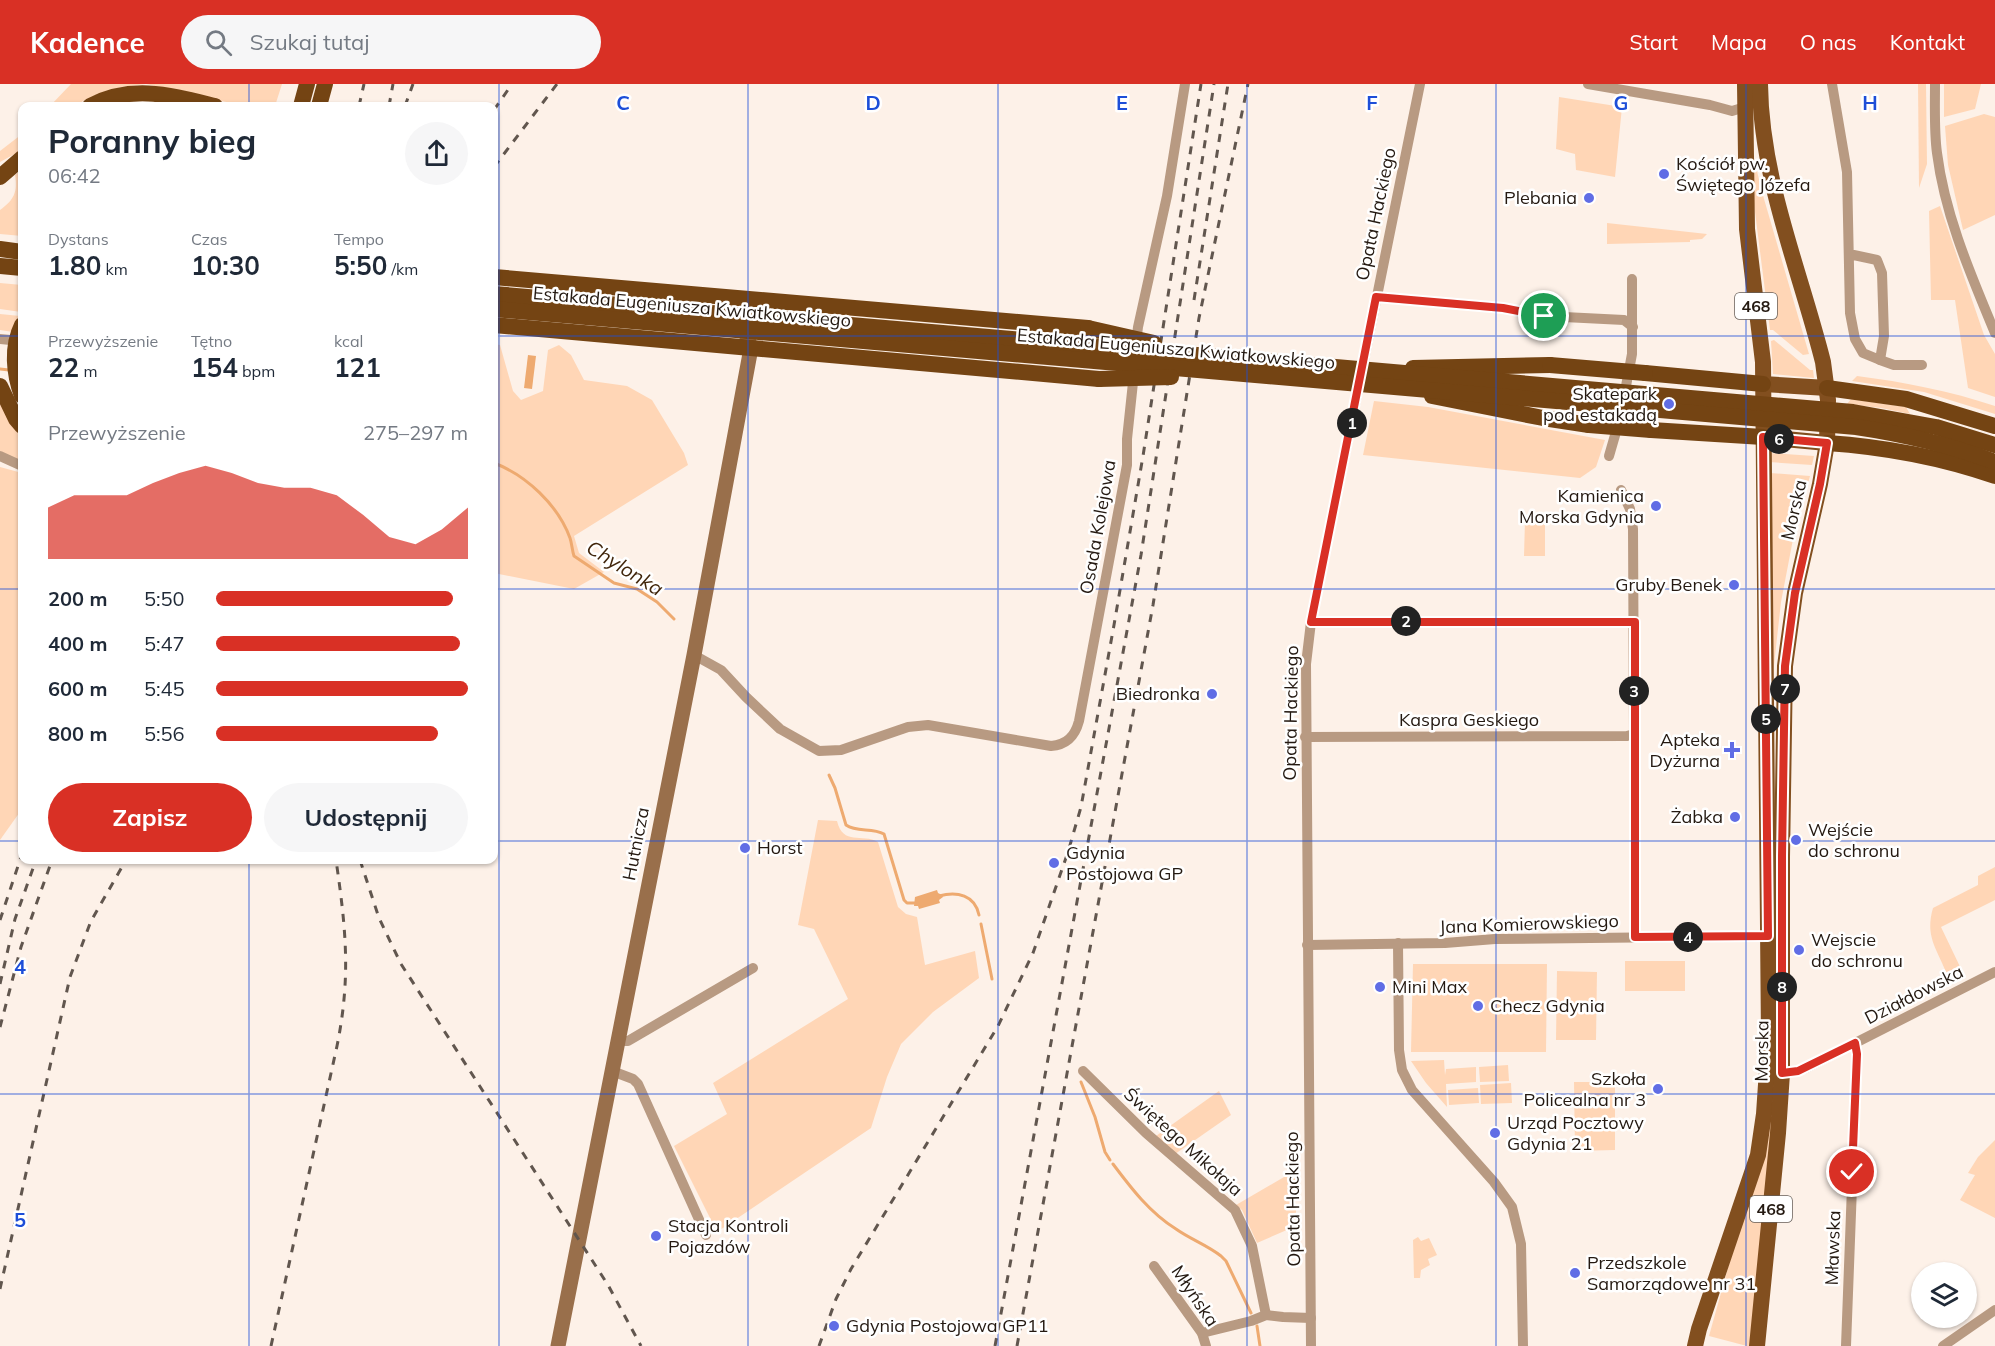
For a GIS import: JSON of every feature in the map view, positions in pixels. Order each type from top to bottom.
[{"type":"highway","points":[[302,102],[307,84]]},
{"type":"highway","points":[[320,102],[325,84]]},
{"type":"highway","points":[[99,102],[114,95],[145,92],[198,102]]},
{"type":"highway","points":[[0,177],[18,161]]},
{"type":"highway","points":[[0,249],[18,251]]},
{"type":"highway","points":[[0,266],[18,268]]},
{"type":"highway","points":[[498,277],[1088,328],[1222,357]]},
{"type":"highway","name":"Estakada Eugeniusza Kwiatkowskiego","points":[[498,294],[1222,357],[1368,377],[1856,428],[1965,450],[1995,462]]},
{"type":"highway","name":"Estakada Eugeniusza Kwiatkowskiego","points":[[498,309],[1232,375],[1368,377],[1853,412],[1936,427],[1995,445]]},
{"type":"highway","points":[[498,325],[1099,379],[1232,375]]},
{"type":"highway","points":[[18,336],[15,357],[18,382]]},
{"type":"highway","points":[[1368,377],[1550,365],[1763,384]]},
{"type":"highway","points":[[1368,377],[1543,418],[1651,430],[1763,437]]},
{"type":"highway","points":[[0,386],[18,420]]},
{"type":"highway","points":[[1827,388],[1871,393],[1941,408],[1995,426]]},
{"type":"highway","points":[[1927,456],[1941,408]]},
{"type":"highway","points":[[1827,443],[1927,456],[1995,476]]},
{"type":"main road","name":"Morska","points":[[1695,1346],[1758,1155],[1764,1114],[1768,1040],[1763,362],[1747,229],[1744,84]]},
{"type":"main road","name":"Morska","points":[[1757,1346],[1782,1073],[1785,666],[1795,593],[1820,484],[1829,420],[1827,388],[1814,327],[1780,214],[1767,160],[1761,115],[1760,84]]},
{"type":"main road","name":"Hutnicza","points":[[558,1346],[694,655],[751,348],[760,337],[764,325],[758,300]]},
{"type":"main road","points":[[1763,384],[1827,388]]},
{"type":"main road","points":[[1763,437],[1827,443]]},
{"type":"street","name":"Osada Kolejowa","points":[[694,655],[722,670],[746,697],[780,729],[819,751],[841,750],[908,727],[928,725],[1051,746],[1061,745],[1074,736],[1079,721],[1127,465],[1127,439],[1138,327],[1167,196],[1185,84]]},
{"type":"street","name":"Opata Hackiego","points":[[1311,1318],[1305,679],[1311,622],[1420,84]]},
{"type":"street","points":[[1588,84],[1710,105],[1731,102],[1761,115]]},
{"type":"street","points":[[1832,84],[1847,172],[1850,313],[1855,339],[1863,353],[1880,360],[1894,365],[1922,364]]},
{"type":"street","points":[[1935,84],[1936,151],[1942,187],[1963,252],[1995,333]]},
{"type":"street","points":[[1849,254],[1877,260],[1882,273],[1884,336],[1880,360]]},
{"type":"street","points":[[1608,456],[1626,388],[1632,354],[1632,279]]},
{"type":"street","points":[[1376,297],[1503,308],[1544,316],[1624,320],[1633,327]]},
{"type":"street","points":[[787,351],[830,339],[1041,358],[1113,368],[1135,357],[1116,342],[1066,344],[831,323],[792,303]]},
{"type":"street","points":[[0,339],[18,341]]},
{"type":"street","points":[[0,456],[18,464]]},
{"type":"street","points":[[1621,490],[1630,509],[1633,529],[1635,937]]},
{"type":"street","points":[[1311,622],[1635,622]]},
{"type":"street","name":"Kaspra Geskiego","points":[[1305,737],[1627,736],[1634,734]]},
{"type":"street","name":"Jana Komierowskiego","points":[[1307,945],[1445,943],[1495,939],[1768,936]]},
{"type":"street","points":[[1398,943],[1399,1050],[1402,1070],[1412,1090],[1494,1182],[1512,1207],[1521,1244],[1523,1346]]},
{"type":"street","points":[[617,1041],[628,1041],[753,968]]},
{"type":"street","name":"Działdowska","points":[[1782,1073],[1798,1071],[1995,972]]},
{"type":"street","name":"Mławska","points":[[1846,1346],[1857,1054],[1855,1043]]},
{"type":"street","points":[[612,1071],[633,1079],[638,1084],[706,1235]]},
{"type":"street","name":"Świętego Mikołaja","points":[[1083,1071],[1146,1133],[1235,1210],[1252,1246],[1266,1315]]},
{"type":"street","name":"Młyńska","points":[[1154,1266],[1202,1333],[1206,1346]]},
{"type":"street","points":[[1943,1346],[1995,1310]]},
{"type":"street","points":[[1202,1333],[1266,1315],[1311,1318],[1311,1346]]},
{"type":"shaded area","points":[[71,84],[146,84],[122,87],[82,102],[54,102]]},
{"type":"shaded area","points":[[146,84],[282,84],[276,102],[226,102]]},
{"type":"shaded area","points":[[1918,84],[1926,84],[1927,164],[1919,188]]},
{"type":"shaded area","points":[[1944,84],[1981,84],[1975,109],[1944,117]]},
{"type":"shaded area","points":[[1559,97],[1622,107],[1615,177],[1576,170],[1575,154],[1556,149]]},
{"type":"shaded area","points":[[1984,114],[1995,117],[1995,215],[1963,230],[1948,165],[1945,126]]},
{"type":"shaded area","points":[[18,137],[18,152],[0,162],[0,151]]},
{"type":"shaded area","points":[[1753,154],[1809,354],[1803,355],[1773,330],[1770,330],[1754,204]]},
{"type":"shaded area","points":[[18,172],[18,236],[0,234],[0,210],[9,203],[14,195],[15,175]]},
{"type":"shaded area","points":[[1940,206],[1984,335],[1995,354],[1995,397],[1968,388],[1955,300],[1931,300],[1929,211]]},
{"type":"shaded area","points":[[1607,223],[1707,234],[1702,239],[1690,240],[1690,242],[1607,244]]},
{"type":"shaded area","points":[[0,283],[18,285],[18,312],[0,309]]},
{"type":"shaded area","points":[[0,314],[18,316],[13,332],[0,330]]},
{"type":"shaded area","points":[[1774,340],[1810,370],[1813,370],[1814,378],[1773,374],[1771,341]]},
{"type":"shaded area","points":[[498,345],[500,345],[513,391],[521,400],[543,391],[548,350],[559,345],[571,355],[584,380],[627,386],[652,400],[684,453],[688,465],[574,536],[579,553],[604,572],[574,589],[498,574]]},
{"type":"shaded area","points":[[528,355],[536,356],[532,389],[524,388]]},
{"type":"shaded area","points":[[1857,376],[1944,391],[1995,406],[1995,414],[1924,392],[1852,381]]},
{"type":"shaded area","points":[[1851,399],[1906,407],[1910,414],[1847,404]]},
{"type":"shaded area","points":[[1374,401],[1428,407],[1605,440],[1596,467],[1580,478],[1363,455]]},
{"type":"shaded area","points":[[0,402],[18,429],[18,459],[0,452]]},
{"type":"shaded area","points":[[1769,453],[1814,456],[1812,465],[1769,462]]},
{"type":"shaded area","points":[[0,467],[18,472],[18,815],[0,840]]},
{"type":"shaded area","points":[[1770,473],[1810,476],[1794,534],[1781,602],[1773,674]]},
{"type":"shaded area","points":[[1525,520],[1545,520],[1545,556],[1524,556]]},
{"type":"shaded area","points":[[818,820],[837,821],[844,834],[878,842],[898,907],[906,914],[917,917],[925,965],[975,951],[979,978],[933,1012],[901,1044],[887,1077],[871,1128],[717,1232],[674,1146],[727,1114],[713,1083],[848,999],[814,929],[798,925]]},
{"type":"shaded area","points":[[1995,867],[1995,900],[1941,927],[1964,975],[1946,972],[1931,934],[1933,908],[1978,885],[1978,876]]},
{"type":"shaded area","points":[[937,890],[943,897],[939,900],[940,903],[919,909],[918,906],[914,906],[915,897]]},
{"type":"shaded area","points":[[1625,961],[1685,961],[1685,991],[1625,991]]},
{"type":"shaded area","points":[[1413,964],[1547,964],[1546,1052],[1411,1052]]},
{"type":"shaded area","points":[[1557,971],[1597,972],[1596,1040],[1556,1040]]},
{"type":"shaded area","points":[[1444,1060],[1445,1075],[1446,1069],[1476,1067],[1476,1082],[1446,1084],[1447,1107],[1411,1061]]},
{"type":"shaded area","points":[[1508,1065],[1509,1081],[1480,1082],[1479,1067]]},
{"type":"shaded area","points":[[1574,1082],[1615,1082],[1615,1150],[1575,1151]]},
{"type":"shaded area","points":[[1511,1083],[1512,1103],[1481,1104],[1480,1085]]},
{"type":"shaded area","points":[[1478,1088],[1479,1103],[1449,1105],[1448,1090]]},
{"type":"shaded area","points":[[1219,1091],[1231,1115],[1175,1154],[1156,1136]]},
{"type":"shaded area","points":[[1770,1117],[1774,1117],[1750,1346],[1747,1346],[1709,1336]]},
{"type":"shaded area","points":[[1995,1140],[1995,1218],[1960,1200],[1975,1175],[1968,1173],[1978,1157]]},
{"type":"shaded area","points":[[1296,1170],[1296,1226],[1257,1243],[1242,1210],[1236,1205]]},
{"type":"shaded area","points":[[1418,1237],[1421,1241],[1429,1238],[1437,1255],[1428,1259],[1430,1265],[1421,1270],[1420,1278],[1414,1278],[1413,1240]]},
{"type":"waterway","name":"Chylonka","points":[[0,369],[9,370]]},
{"type":"waterway","name":"Chylonka","points":[[498,465],[529,483],[549,503],[565,526],[574,556],[614,583],[637,589],[657,602],[674,619]]},
{"type":"waterway","name":"Chylonka","points":[[829,775],[846,825],[855,829],[884,834],[904,900],[907,903],[915,903]]},
{"type":"waterway","name":"Chylonka","points":[[939,896],[952,894],[964,896],[974,903],[979,915]]},
{"type":"waterway","name":"Chylonka","points":[[981,924],[992,979]]},
{"type":"waterway","name":"Chylonka","points":[[1081,1082],[1095,1117],[1105,1152],[1110,1160]]},
{"type":"waterway","name":"Chylonka","points":[[1113,1164],[1149,1208],[1181,1233],[1216,1252],[1226,1261],[1251,1313]]},
{"type":"waterway","name":"Chylonka","points":[[1257,1326],[1260,1346]]},
{"type":"railway","points":[[360,102],[364,84]]},
{"type":"railway","points":[[390,102],[393,84]]},
{"type":"railway","points":[[406,102],[413,84]]},
{"type":"railway","points":[[498,104],[512,84]]},
{"type":"railway","points":[[498,162],[557,84]]},
{"type":"railway","points":[[819,1346],[836,1299],[851,1269],[998,1026],[1033,953],[1068,852],[1081,807],[1114,625],[1201,84]]},
{"type":"railway","points":[[995,1346],[1141,555],[1214,84]]},
{"type":"railway","points":[[1194,300],[1228,84]]},
{"type":"railway","points":[[1017,1346],[1153,605],[1199,318],[1248,84]]},
{"type":"railway","points":[[0,920],[19,864]]},
{"type":"railway","points":[[0,984],[15,919],[35,864]]},
{"type":"railway","points":[[0,1027],[21,947],[51,864]]},
{"type":"railway","points":[[0,1289],[70,977],[91,921],[124,864]]},
{"type":"railway","points":[[271,1346],[341,1021],[346,953],[336,864]]},
{"type":"railway","points":[[361,864],[379,918],[401,964],[608,1285],[641,1346]]},
{"type":"place","name":"Kościół pw. Świętego Józefa","points":[[1664,174]]},
{"type":"place","name":"Plebania","points":[[1589,198]]},
{"type":"place","name":"Skatepark pod estakadą","points":[[1669,404]]},
{"type":"place","name":"Kamienica Morska Gdynia","points":[[1656,506]]},
{"type":"place","name":"Gruby Benek","points":[[1734,585]]},
{"type":"place","name":"Biedronka","points":[[1212,694]]},
{"type":"place","name":"Apteka Dyżurna","points":[[1732,750]]},
{"type":"place","name":"Żabka","points":[[1735,817]]},
{"type":"place","name":"Wejście do schronu","points":[[1796,840]]},
{"type":"place","name":"Horst","points":[[745,848]]},
{"type":"place","name":"Gdynia Postojowa GP","points":[[1054,863]]},
{"type":"place","name":"Wejscie do schronu","points":[[1799,950]]},
{"type":"place","name":"Mini Max","points":[[1380,987]]},
{"type":"place","name":"Checz Gdynia","points":[[1478,1006]]},
{"type":"place","name":"Szkoła Policealna nr 3","points":[[1658,1089]]},
{"type":"place","name":"Urząd Pocztowy Gdynia 21","points":[[1495,1133]]},
{"type":"place","name":"Stacja Kontroli Pojazdów","points":[[656,1236]]},
{"type":"place","name":"Przedszkole Samorządowe nr 31","points":[[1575,1273]]},
{"type":"place","name":"Gdynia Postojowa GP11","points":[[834,1326]]},
{"type":"route","points":[[1544,316],[1503,308],[1376,297],[1311,622],[1635,622],[1635,937],[1768,936],[1763,437],[1827,443],[1795,593],[1785,666],[1782,1073],[1806,1068],[1855,1043],[1857,1054],[1852,1172]]}]
